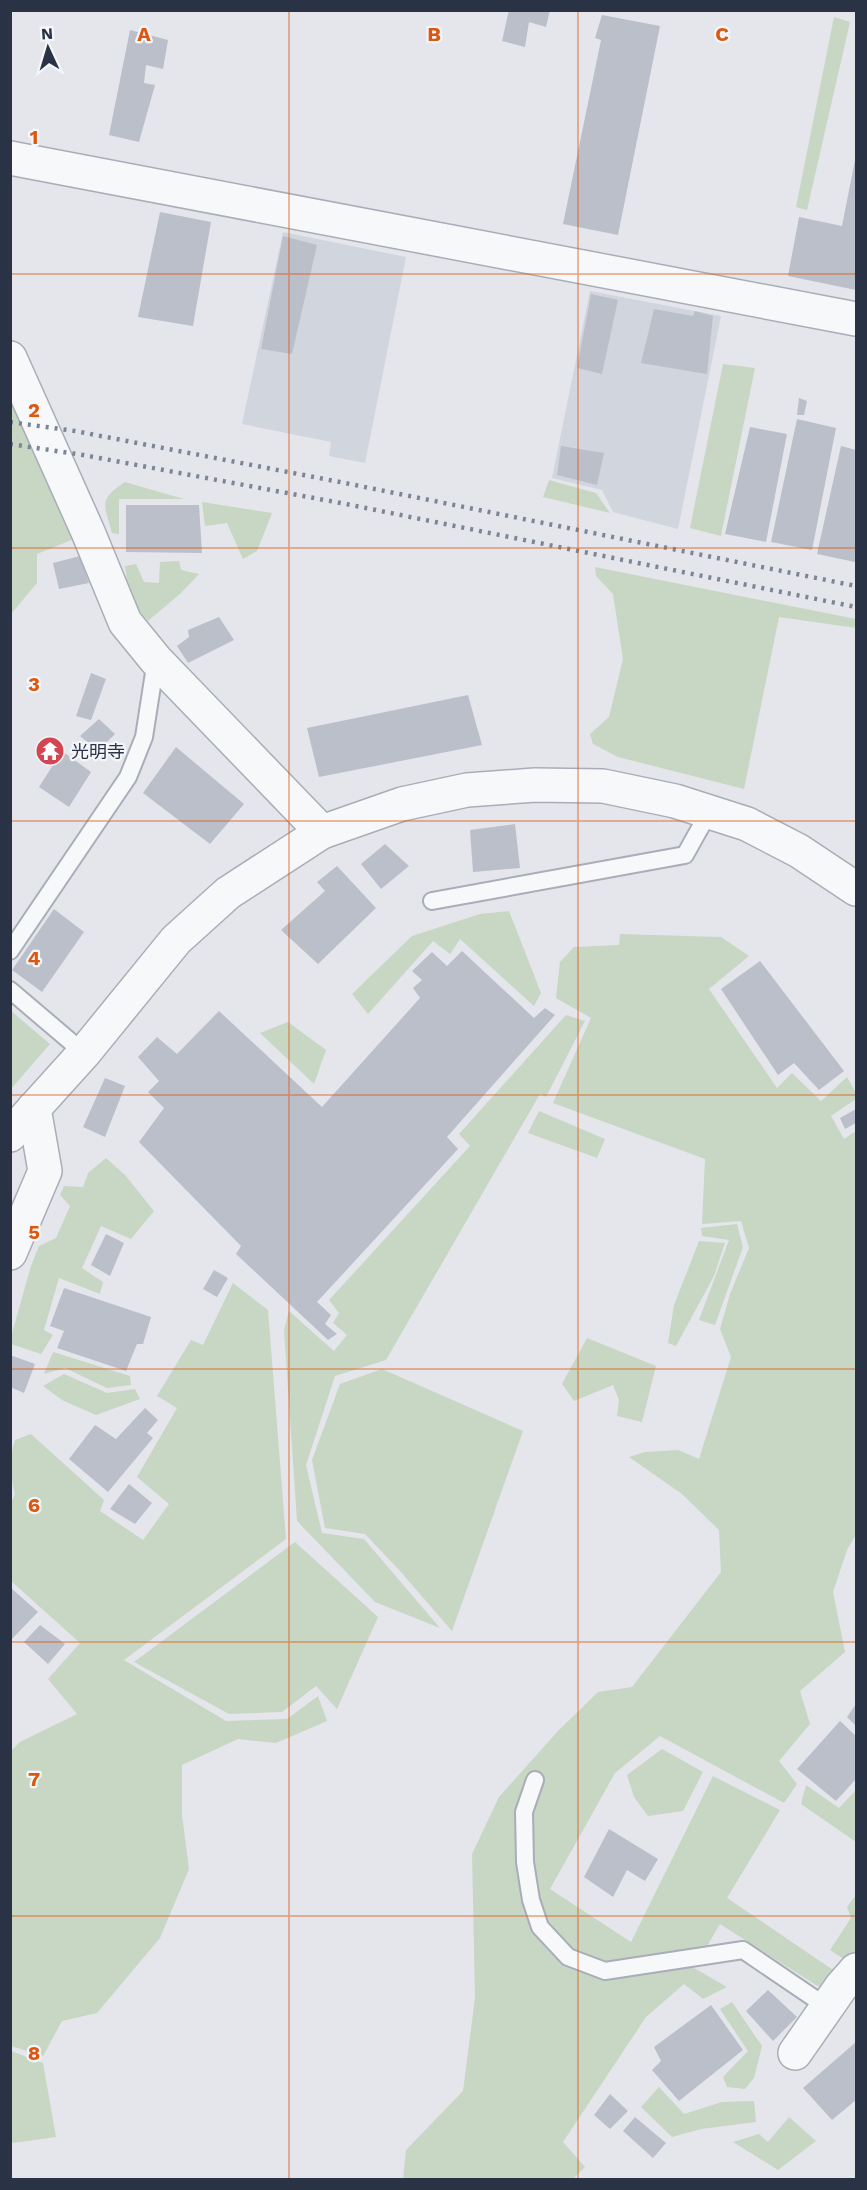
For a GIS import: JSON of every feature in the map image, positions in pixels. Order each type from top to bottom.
[{"type":"street","points":[[10,158],[856,319]]},
{"type":"street","points":[[10,358],[88,532],[125,622],[156,660],[322,831]]},
{"type":"street","points":[[10,1135],[84,1053],[176,940],[228,893],[322,831],[402,804],[467,790],[535,784],[603,786],[675,801],[747,824],[799,851],[856,889]]},
{"type":"street","points":[[10,1253],[45,1171],[34,1108]]},
{"type":"street","points":[[795,2053],[841,1987],[856,1970]]},
{"type":"lane","points":[[10,951],[128,777],[144,737],[156,660]]},
{"type":"lane","points":[[432,901],[684,855],[709,812]]},
{"type":"lane","points":[[10,990],[84,1053]]},
{"type":"lane","points":[[535,1780],[524,1812],[525,1862],[531,1900],[540,1927],[568,1957],[605,1971],[742,1950],[827,2007]]},
{"type":"shaded area","points":[[283,232],[406,257],[365,463],[329,456],[331,442],[242,424]]},
{"type":"shaded area","points":[[590,291],[721,316],[678,529],[613,512],[602,490],[552,478]]},
{"type":"green space","points":[[834,17],[850,22],[807,210],[796,207]]},
{"type":"green space","points":[[723,364],[755,368],[721,536],[690,528]]},
{"type":"green space","points":[[10,399],[74,539],[37,554],[37,583],[11,614]]},
{"type":"green space","points":[[549,480],[596,493],[610,513],[543,497]]},
{"type":"green space","points":[[125,482],[184,499],[119,499],[119,534],[112,533],[105,504],[110,494]]},
{"type":"green space","points":[[202,502],[272,513],[257,551],[243,559],[227,523],[205,526]]},
{"type":"green space","points":[[179,561],[181,570],[199,574],[148,621],[130,600],[125,566],[136,564],[144,582],[159,583],[160,562]]},
{"type":"green space","points":[[595,567],[856,619],[856,628],[779,617],[744,789],[618,757],[593,744],[590,734],[609,717],[623,659],[613,594],[596,576]]},
{"type":"green space","points":[[509,911],[541,993],[534,1006],[460,939],[450,954],[433,941],[368,1014],[352,994],[412,936],[480,914]]},
{"type":"green space","points":[[620,934],[721,937],[749,956],[709,989],[777,1088],[792,1073],[821,1101],[847,1077],[856,1093],[856,1099],[831,1116],[844,1139],[856,1131],[856,1534],[847,1550],[833,1592],[845,1652],[800,1691],[810,1724],[779,1761],[797,1784],[784,1803],[660,1736],[615,1773],[550,1889],[631,1942],[713,1776],[780,1810],[727,1898],[836,1972],[827,1992],[720,1924],[694,1968],[727,1987],[703,1999],[684,1984],[646,2017],[563,2142],[585,2167],[573,2179],[403,2180],[406,2150],[463,2091],[475,1998],[472,1854],[499,1797],[558,1731],[598,1692],[632,1687],[721,1572],[719,1530],[682,1494],[629,1457],[645,1452],[678,1450],[699,1459],[731,1357],[720,1329],[730,1294],[749,1248],[741,1221],[702,1224],[705,1159],[553,1103],[591,1018],[556,998],[560,962],[574,947],[619,945]]},
{"type":"green space","points":[[11,1011],[50,1044],[11,1089]]},
{"type":"green space","points":[[566,1015],[585,1021],[546,1097],[540,1094],[386,1360],[335,1376],[306,1465],[322,1533],[364,1539],[440,1628],[375,1602],[297,1521],[284,1330],[289,1311],[334,1351],[347,1335],[333,1323],[339,1313],[329,1300],[470,1146],[459,1134]]},
{"type":"green space","points":[[288,1022],[326,1050],[314,1084],[260,1033]]},
{"type":"green space","points":[[539,1111],[605,1139],[597,1158],[528,1133]]},
{"type":"green space","points":[[106,1158],[125,1175],[154,1211],[131,1239],[101,1226],[82,1268],[103,1282],[100,1294],[59,1278],[44,1330],[53,1335],[41,1354],[11,1344],[31,1266],[39,1246],[56,1238],[70,1206],[60,1195],[64,1186],[83,1187],[88,1173]]},
{"type":"green space","points":[[737,1224],[743,1247],[715,1325],[699,1320],[729,1240],[702,1236],[701,1228]]},
{"type":"green space","points":[[699,1241],[725,1243],[714,1276],[676,1346],[668,1343],[674,1305]]},
{"type":"green space","points":[[233,1283],[268,1310],[286,1539],[124,1660],[226,1721],[287,1719],[318,1696],[327,1721],[276,1743],[238,1739],[182,1765],[182,1815],[189,1869],[160,1938],[97,2013],[62,2021],[43,2056],[11,2046],[11,1751],[20,1742],[77,1714],[48,1679],[80,1643],[11,1581],[11,1503],[15,1494],[11,1467],[13,1447],[15,1440],[31,1434],[104,1500],[100,1511],[143,1540],[169,1504],[137,1477],[177,1408],[157,1396],[191,1340],[203,1345]]},
{"type":"green space","points":[[587,1338],[656,1366],[642,1422],[617,1416],[619,1400],[613,1385],[574,1401],[562,1384]]},
{"type":"green space","points":[[53,1352],[130,1376],[131,1385],[107,1388],[65,1368],[44,1374]]},
{"type":"green space","points":[[382,1369],[523,1431],[452,1631],[365,1534],[325,1528],[312,1460],[340,1384]]},
{"type":"green space","points":[[64,1374],[107,1393],[135,1389],[140,1399],[96,1415],[62,1400],[43,1386]]},
{"type":"green space","points":[[295,1542],[378,1617],[337,1709],[316,1686],[282,1712],[229,1714],[134,1662]]},
{"type":"green space","points":[[662,1749],[703,1772],[683,1811],[648,1816],[634,1797],[627,1775]]},
{"type":"green space","points":[[806,1785],[839,1808],[856,1790],[856,1842],[801,1804]]},
{"type":"green space","points":[[856,1895],[856,1953],[848,1962],[830,1950],[851,1918],[847,1907]]},
{"type":"green space","points":[[732,2002],[762,2046],[754,2078],[745,2089],[727,2087],[723,2077],[748,2051],[720,2009]]},
{"type":"green space","points":[[11,2051],[43,2063],[56,2137],[13,2143],[10,2136]]},
{"type":"green space","points":[[659,2087],[684,2114],[722,2102],[754,2101],[756,2122],[701,2129],[672,2137],[641,2107]]},
{"type":"green space","points":[[789,2117],[816,2141],[778,2170],[733,2142],[759,2134],[768,2142]]},
{"type":"building","points":[[509,10],[550,10],[546,27],[529,22],[525,47],[502,41]]},
{"type":"building","points":[[602,15],[660,26],[618,235],[563,224],[601,40],[595,38]]},
{"type":"building","points":[[130,30],[168,40],[163,69],[146,65],[144,83],[155,85],[139,142],[109,135]]},
{"type":"building","points":[[855,160],[856,290],[788,276],[799,217],[842,226]]},
{"type":"building","points":[[160,212],[211,222],[193,326],[138,317]]},
{"type":"building","points":[[283,236],[317,245],[292,354],[261,349]]},
{"type":"building","points":[[591,294],[618,300],[602,374],[577,368]]},
{"type":"building","points":[[654,309],[693,316],[695,311],[713,316],[707,374],[641,363]]},
{"type":"building","points":[[799,398],[807,401],[804,415],[797,415]]},
{"type":"building","points":[[797,419],[836,428],[812,550],[771,542]]},
{"type":"building","points":[[750,427],[787,434],[766,542],[725,534]]},
{"type":"building","points":[[561,446],[604,453],[597,485],[557,475]]},
{"type":"building","points":[[841,446],[856,450],[855,562],[817,554]]},
{"type":"building","points":[[126,505],[199,505],[202,553],[126,552]]},
{"type":"building","points":[[80,556],[89,583],[59,589],[53,563]]},
{"type":"building","points":[[219,617],[234,640],[188,663],[177,646],[189,637],[188,630]]},
{"type":"building","points":[[91,673],[106,679],[91,720],[76,716]]},
{"type":"building","points":[[468,695],[482,745],[319,777],[307,728]]},
{"type":"building","points":[[99,719],[115,734],[98,751],[80,736]]},
{"type":"building","points":[[176,747],[244,804],[210,844],[143,793]]},
{"type":"building","points":[[62,751],[91,772],[69,807],[39,787]]},
{"type":"building","points":[[515,824],[520,868],[473,872],[470,830]]},
{"type":"building","points":[[385,844],[409,866],[381,889],[361,864]]},
{"type":"building","points":[[337,866],[376,908],[318,964],[281,930],[325,891],[317,882]]},
{"type":"building","points":[[54,909],[84,932],[42,992],[12,970]]},
{"type":"building","points":[[462,951],[534,1018],[545,1008],[555,1015],[447,1137],[458,1149],[317,1302],[331,1315],[325,1324],[337,1334],[328,1340],[236,1254],[241,1246],[139,1142],[164,1108],[148,1092],[159,1081],[138,1057],[157,1037],[177,1054],[219,1011],[322,1107],[420,998],[413,988],[422,980],[412,971],[432,952],[447,966]]},
{"type":"building","points":[[760,961],[844,1071],[819,1090],[794,1063],[778,1075],[721,989]]},
{"type":"building","points":[[105,1078],[125,1086],[105,1137],[83,1127]]},
{"type":"building","points":[[856,1109],[856,1123],[845,1129],[840,1118]]},
{"type":"building","points":[[106,1234],[124,1243],[110,1276],[91,1265]]},
{"type":"building","points":[[214,1270],[228,1278],[217,1297],[203,1289]]},
{"type":"building","points":[[64,1288],[151,1317],[143,1344],[137,1344],[126,1371],[57,1348],[64,1331],[50,1326]]},
{"type":"building","points":[[10,1355],[35,1364],[24,1393],[10,1387]]},
{"type":"building","points":[[145,1408],[158,1420],[147,1433],[153,1438],[108,1492],[69,1459],[95,1425],[116,1439]]},
{"type":"building","points":[[129,1484],[152,1503],[135,1524],[110,1509]]},
{"type":"building","points":[[10,1587],[38,1612],[10,1641]]},
{"type":"building","points":[[40,1625],[65,1644],[48,1664],[24,1642]]},
{"type":"building","points":[[856,1704],[856,1726],[847,1717]]},
{"type":"building","points":[[840,1721],[856,1736],[856,1779],[836,1801],[797,1769]]},
{"type":"building","points":[[609,1829],[658,1859],[645,1881],[627,1870],[613,1897],[584,1877]]},
{"type":"building","points":[[768,1990],[797,2017],[773,2041],[746,2011]]},
{"type":"building","points":[[711,2005],[743,2050],[679,2101],[652,2070],[661,2061],[654,2047]]},
{"type":"building","points":[[856,2042],[856,2100],[832,2120],[803,2088]]},
{"type":"building","points":[[610,2094],[628,2111],[610,2129],[594,2115]]},
{"type":"building","points":[[635,2117],[666,2143],[653,2158],[623,2131]]},
{"type":"railway","points":[[10,422],[75,431],[345,483],[856,586]]},
{"type":"railway","points":[[10,444],[83,455],[346,504],[856,607]]},
{"type":"place","name":"光明寺","points":[[50,751]]}]
